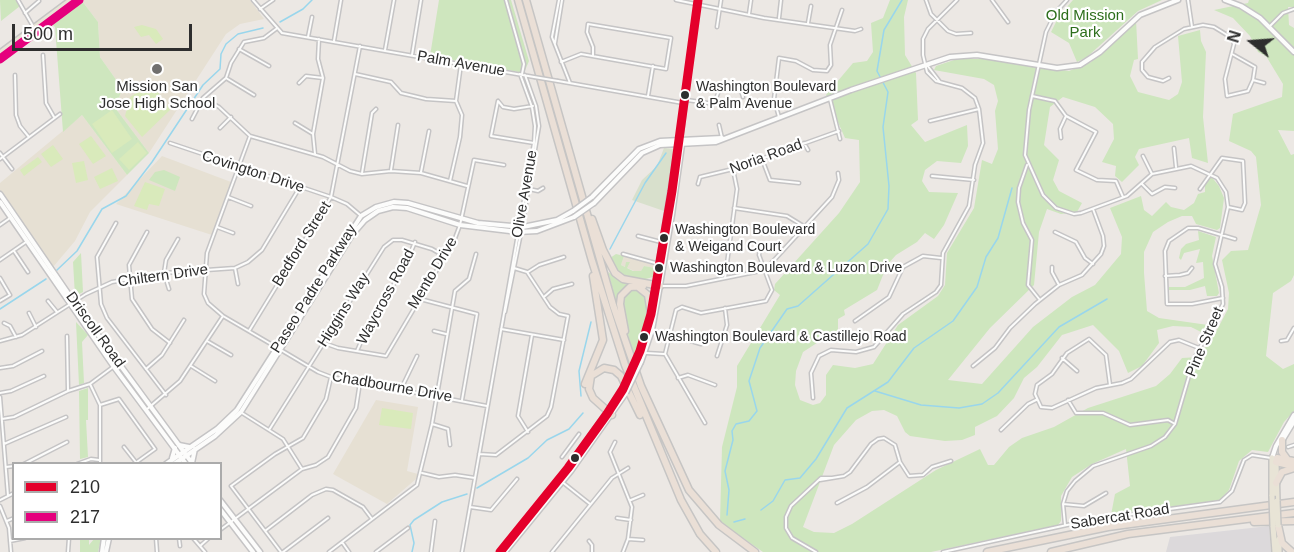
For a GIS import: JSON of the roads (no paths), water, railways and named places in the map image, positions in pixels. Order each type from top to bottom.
[{"type":"highway","points":[[518,0],[592,261],[625,365],[667,470]]},
{"type":"highway","points":[[526,0],[581,196],[627,349],[641,386],[690,490],[719,525],[755,552]]},
{"type":"highway","points":[[581,196],[615,273],[623,279],[657,286]]},
{"type":"highway","points":[[592,261],[590,266],[603,340],[585,379],[585,388],[591,401],[609,413]]},
{"type":"highway","points":[[627,349],[620,300],[623,292],[634,286],[657,286]]},
{"type":"highway","points":[[634,286],[642,288],[648,295],[651,314]]},
{"type":"highway","points":[[609,413],[593,398],[589,389],[591,376],[604,368],[614,370],[624,379],[689,517],[716,552]]},
{"type":"highway","points":[[1282,440],[1282,452],[1287,459]]},
{"type":"highway","points":[[1275,459],[1294,461]]},
{"type":"highway","points":[[1275,459],[1294,467]]},
{"type":"highway","points":[[1276,483],[1282,472],[1294,467]]},
{"type":"highway","points":[[1252,507],[1294,497]]},
{"type":"highway","points":[[987,552],[1108,527],[1294,502]]},
{"type":"highway","points":[[1051,552],[1128,534],[1294,513]]},
{"type":"highway","points":[[1227,522],[1294,521]]},
{"type":"highway","points":[[1276,525],[1282,543],[1292,552]]},
{"type":"main road","points":[[62,13],[72,0]]},
{"type":"main road","points":[[0,53],[72,0]]},
{"type":"main road","points":[[0,59],[79,0]]},
{"type":"main road","name":"Paseo Padre Parkway","points":[[279,349],[360,216],[376,207],[394,202],[408,203],[461,222],[521,227],[549,222],[573,211],[592,197],[639,149],[660,141],[706,144],[950,57],[975,56],[1067,68],[1080,65],[1100,52],[1140,15],[1178,0]]},
{"type":"main road","points":[[1225,0],[1250,11],[1294,52]]},
{"type":"main road","points":[[624,391],[641,353],[657,286],[680,143],[698,3]]},
{"type":"main road","points":[[54,13],[62,13]]},
{"type":"main road","points":[[505,552],[609,413],[641,362],[641,353],[657,286],[680,143]]},
{"type":"main road","name":"Paseo Padre Parkway","points":[[172,462],[239,411],[352,235],[365,220],[378,211],[393,207],[407,208],[461,222],[520,232],[537,231],[574,217],[594,203],[642,153],[660,145],[680,143]]},
{"type":"main road","name":"Driscoll Road","points":[[0,194],[114,367],[177,446]]},
{"type":"main road","name":"Driscoll Road","points":[[0,202],[29,240]]},
{"type":"main road","name":"Driscoll Road","points":[[72,303],[151,407],[183,455],[191,462]]},
{"type":"main road","points":[[500,552],[561,480],[609,413]]},
{"type":"main road","points":[[1279,552],[1274,496],[1276,446],[1294,416]]},
{"type":"main road","points":[[1274,496],[1275,459],[1282,440],[1294,421]]},
{"type":"main road","points":[[171,462],[177,446],[194,447],[192,462]]},
{"type":"main road","name":"Driscoll Road","points":[[183,455],[185,462]]},
{"type":"main road","points":[[222,503],[253,552]]},
{"type":"main road","points":[[222,510],[260,552]]},
{"type":"main road","points":[[1275,552],[1276,525]]},
{"type":"street","points":[[18,0],[34,28]]},
{"type":"street","points":[[192,119],[203,98],[226,78],[244,42],[264,38],[276,28],[253,0]]},
{"type":"street","points":[[260,9],[273,0]]},
{"type":"street","points":[[334,42],[341,0]]},
{"type":"street","points":[[385,50],[394,0]]},
{"type":"street","points":[[412,55],[421,0]]},
{"type":"street","name":"Olive Avenue","points":[[462,552],[503,315],[514,268],[536,144],[534,106],[522,73],[524,64],[519,41],[506,0]]},
{"type":"street","points":[[561,0],[555,46],[570,83]]},
{"type":"street","points":[[676,0],[698,3],[719,10],[838,28],[861,29]]},
{"type":"street","points":[[717,27],[721,0]]},
{"type":"street","points":[[748,14],[751,0]]},
{"type":"street","points":[[779,18],[781,0]]},
{"type":"street","points":[[926,0],[928,10],[956,34],[971,33]]},
{"type":"street","points":[[813,398],[811,373],[819,356],[831,350],[856,352],[874,347],[903,314],[939,289],[943,278],[941,258],[969,206],[975,165],[983,143],[979,109],[975,98],[968,91],[933,79],[927,65],[923,39],[937,20],[957,0]]},
{"type":"street","points":[[992,0],[1008,22]]},
{"type":"street","points":[[1067,0],[1056,12],[1046,32],[1032,96],[1025,144],[1028,165],[1043,195],[1056,208],[1074,214],[1124,197],[1152,174],[1176,167],[1191,166],[1209,172],[1224,187],[1228,207],[1242,210],[1245,203],[1243,160],[1222,158],[1209,172],[1200,189]]},
{"type":"street","points":[[1188,0],[1192,27]]},
{"type":"street","points":[[25,13],[39,1]]},
{"type":"street","points":[[808,23],[811,6]]},
{"type":"street","points":[[1269,27],[1283,13],[1294,9]]},
{"type":"street","points":[[778,117],[774,99],[779,58],[796,61],[813,70],[827,71],[831,65],[830,45],[838,28],[842,10]]},
{"type":"street","points":[[308,37],[312,17]]},
{"type":"street","points":[[561,62],[581,54],[666,69],[671,38],[588,24],[587,32],[593,47],[593,56]]},
{"type":"street","points":[[1169,78],[1163,81],[1148,77],[1142,70],[1143,58],[1173,35],[1192,27],[1208,26],[1226,33],[1234,45],[1225,78],[1227,96],[1248,91],[1255,67],[1232,54]]},
{"type":"street","name":"Palm Avenue","points":[[276,28],[282,33],[522,73],[647,97],[714,104],[721,85],[740,87],[743,97]]},
{"type":"street","points":[[316,156],[313,134],[323,78],[318,59],[319,39]]},
{"type":"street","name":"Bedford Street","points":[[249,331],[331,197],[360,46]]},
{"type":"street","points":[[238,50],[269,66]]},
{"type":"street","points":[[42,55],[46,103],[54,117]]},
{"type":"street","points":[[450,182],[460,137],[462,115],[456,100],[461,64]]},
{"type":"street","points":[[647,97],[653,66]]},
{"type":"street","points":[[355,74],[392,82],[401,93],[426,99],[456,100]]},
{"type":"street","points":[[15,75],[16,115],[20,126],[29,137]]},
{"type":"street","points":[[298,83],[306,76],[323,78]]},
{"type":"street","points":[[226,78],[254,95]]},
{"type":"street","points":[[1253,80],[1264,83]]},
{"type":"street","points":[[1032,96],[1055,101],[1066,117],[1096,132],[1076,170],[1097,180],[1116,181],[1124,197]]},
{"type":"street","points":[[203,98],[231,117],[250,136],[316,156],[362,174],[392,171],[421,173],[467,186]]},
{"type":"street","points":[[830,99],[840,139]]},
{"type":"street","points":[[534,106],[514,109],[503,107],[498,101],[491,136],[536,144]]},
{"type":"street","points":[[362,174],[372,113],[376,109]]},
{"type":"street","points":[[930,121],[979,109]]},
{"type":"street","points":[[2,158],[60,114]]},
{"type":"street","points":[[220,128],[231,117]]},
{"type":"street","points":[[1061,138],[1060,129],[1066,117]]},
{"type":"street","points":[[295,123],[302,130],[313,134]]},
{"type":"street","points":[[392,171],[398,125]]},
{"type":"street","points":[[719,125],[722,138]]},
{"type":"street","points":[[421,173],[429,131]]},
{"type":"street","name":"Noria Road","points":[[698,184],[700,177],[733,169],[839,131]]},
{"type":"street","name":"Chadbourne Drive","points":[[250,136],[207,253],[204,294],[208,303],[223,316],[308,367],[331,377],[487,405]]},
{"type":"street","name":"Covington Drive","points":[[170,143],[331,197],[347,204],[365,220]]},
{"type":"street","points":[[804,143],[808,150]]},
{"type":"street","points":[[1174,148],[1176,167]]},
{"type":"street","points":[[0,153],[12,169]]},
{"type":"street","points":[[1143,156],[1152,174]]},
{"type":"street","points":[[762,159],[770,180],[799,183]]},
{"type":"street","name":"Mento Drive","points":[[357,351],[386,356],[461,222],[474,160],[504,165]]},
{"type":"street","points":[[1028,165],[1019,188],[1018,202],[1023,223],[1032,240],[1029,287],[1040,300]]},
{"type":"street","points":[[725,278],[737,186],[733,169]]},
{"type":"street","points":[[657,286],[675,287],[765,270],[831,197],[839,180],[838,173]]},
{"type":"street","points":[[932,176],[974,180]]},
{"type":"street","points":[[1142,184],[1152,194],[1166,187],[1175,188]]},
{"type":"street","name":"Chiltern Drive","points":[[0,341],[16,337],[36,327],[99,287],[164,273],[235,268],[248,262],[262,250],[300,187]]},
{"type":"street","points":[[527,189],[543,188]]},
{"type":"street","points":[[228,197],[251,206]]},
{"type":"street","name":"Pine Street","points":[[1063,504],[1067,491],[1093,466],[1151,446],[1165,436],[1175,424],[1199,348],[1221,311],[1223,298],[1215,264],[1228,207]]},
{"type":"street","points":[[734,208],[787,216],[805,227]]},
{"type":"street","points":[[973,366],[995,348],[1010,328],[1040,300],[1059,285],[1082,275],[1093,264],[1104,246],[1094,209]]},
{"type":"street","points":[[0,225],[10,218]]},
{"type":"street","points":[[116,224],[97,257],[101,304],[107,318],[166,395]]},
{"type":"street","points":[[217,227],[233,233]]},
{"type":"street","points":[[1223,298],[1192,304],[1167,303],[1165,251],[1169,241],[1177,233],[1198,228],[1235,239]]},
{"type":"street","points":[[147,232],[131,257],[132,299],[152,329],[170,343]]},
{"type":"street","points":[[1055,232],[1076,242],[1085,258],[1093,264]]},
{"type":"street","points":[[638,236],[663,243]]},
{"type":"street","points":[[169,289],[164,273],[166,260],[178,239]]},
{"type":"street","points":[[0,260],[29,240]]},
{"type":"street","name":"Higgins Way","points":[[269,430],[384,247],[393,240],[415,242]]},
{"type":"street","points":[[415,242],[444,256]]},
{"type":"street","name":"Waycross Road","points":[[357,351],[367,328],[405,266],[415,242]]},
{"type":"street","points":[[705,423],[665,354],[679,308],[701,313],[766,300],[772,291],[759,255],[761,244]]},
{"type":"street","points":[[14,251],[28,272]]},
{"type":"street","points":[[329,552],[417,485],[422,473],[432,424],[451,307],[457,287],[469,279],[476,254]]},
{"type":"street","points":[[623,254],[659,264]]},
{"type":"street","points":[[855,321],[889,297],[903,267],[923,256],[941,258]]},
{"type":"street","points":[[527,272],[539,265],[564,257]]},
{"type":"street","points":[[1052,267],[1052,272],[1059,285]]},
{"type":"street","points":[[235,268],[238,284]]},
{"type":"street","points":[[479,454],[496,455],[528,432],[550,412],[564,340],[568,316],[559,314],[550,307],[527,272],[514,268]]},
{"type":"street","points":[[1166,276],[1188,273],[1192,268]]},
{"type":"street","points":[[0,278],[10,295],[0,301]]},
{"type":"street","points":[[544,297],[553,289],[572,284]]},
{"type":"street","points":[[419,298],[477,314],[462,400]]},
{"type":"street","points":[[48,301],[57,312]]},
{"type":"street","points":[[717,356],[727,324],[725,308]]},
{"type":"street","points":[[29,313],[36,327]]},
{"type":"street","points":[[146,410],[166,395],[191,366],[223,316]]},
{"type":"street","points":[[146,369],[170,343],[184,320]]},
{"type":"street","points":[[4,323],[9,326],[16,337]]},
{"type":"street","points":[[1281,341],[1287,340],[1294,328]]},
{"type":"street","points":[[501,329],[564,340]]},
{"type":"street","points":[[434,331],[446,334]]},
{"type":"street","points":[[528,432],[518,416],[532,335]]},
{"type":"street","points":[[671,335],[701,344]]},
{"type":"street","points":[[67,336],[68,391]]},
{"type":"street","points":[[1110,385],[1106,355],[1089,339],[1074,346],[1062,358],[1052,374],[1036,387],[1036,400],[1041,407],[1047,409],[1096,387],[1110,385],[1136,376],[1170,342],[1186,342],[1199,348]]},
{"type":"street","points":[[207,341],[231,355]]},
{"type":"street","points":[[324,343],[357,351]]},
{"type":"street","points":[[0,368],[13,366],[42,351]]},
{"type":"street","points":[[641,353],[665,354]]},
{"type":"street","points":[[401,389],[417,356]]},
{"type":"street","points":[[1062,358],[1077,371]]},
{"type":"street","points":[[2,419],[14,417],[68,391],[90,384],[118,363]]},
{"type":"street","points":[[191,366],[215,381]]},
{"type":"street","points":[[678,378],[688,375],[714,385]]},
{"type":"street","points":[[8,496],[0,395],[44,376]]},
{"type":"street","points":[[328,518],[282,552],[231,486],[288,445],[303,438],[326,399],[331,377]]},
{"type":"street","points":[[222,528],[302,469],[316,465],[328,457],[356,408],[360,382]]},
{"type":"street","points":[[83,462],[91,459],[99,462],[100,405],[90,384]]},
{"type":"street","points":[[100,405],[119,399],[155,449],[136,462]]},
{"type":"street","points":[[1000,430],[1028,404],[1036,400]]},
{"type":"street","points":[[1068,400],[1076,413],[1103,413],[1130,425],[1167,420],[1175,424]]},
{"type":"street","points":[[239,411],[288,445],[302,469]]},
{"type":"street","points":[[4,444],[66,417]]},
{"type":"street","points":[[432,424],[448,429],[450,445]]},
{"type":"street","points":[[562,457],[579,434]]},
{"type":"street","points":[[816,552],[800,545],[792,538],[786,528],[788,512],[820,479],[850,472],[871,444],[878,439],[884,438],[895,446],[904,472],[913,477],[923,475],[941,463],[951,461]]},
{"type":"street","points":[[28,462],[68,442]]},
{"type":"street","points":[[615,442],[610,452],[631,500],[631,520],[623,552]]},
{"type":"street","points":[[1288,447],[1294,445]]},
{"type":"street","points":[[570,446],[579,452]]},
{"type":"street","points":[[124,447],[134,462]]},
{"type":"street","name":"Sabercat Road","points":[[943,552],[1065,525],[1220,502],[1232,491],[1244,460],[1252,455],[1275,459]]},
{"type":"street","points":[[837,503],[867,487],[900,462]]},
{"type":"street","points":[[6,467],[12,466]]},
{"type":"street","points":[[552,552],[620,471],[628,468]]},
{"type":"street","points":[[422,473],[439,477],[455,475],[475,478]]},
{"type":"street","points":[[470,507],[491,510],[517,478]]},
{"type":"street","points":[[561,480],[591,504]]},
{"type":"street","points":[[265,531],[312,495],[326,489],[333,490],[363,507],[372,519]]},
{"type":"street","points":[[1065,525],[1063,504],[1084,506],[1106,494]]},
{"type":"street","points":[[0,500],[12,495]]},
{"type":"street","points":[[631,500],[643,495]]},
{"type":"street","points":[[0,506],[7,520],[11,552]]},
{"type":"street","points":[[617,518],[631,520]]},
{"type":"street","points":[[7,520],[12,519]]},
{"type":"street","points":[[431,552],[435,521]]},
{"type":"street","points":[[376,552],[408,528]]},
{"type":"street","points":[[628,539],[643,540]]},
{"type":"street","points":[[10,541],[15,540]]},
{"type":"street","points":[[180,540],[180,546]]},
{"type":"street","points":[[196,540],[205,552]]},
{"type":"street","points":[[200,546],[207,540]]},
{"type":"street","points":[[589,541],[592,545],[592,552]]},
{"type":"street","points":[[342,542],[350,552]]},
{"type":"waterway","points":[[280,22],[303,9],[312,0]]},
{"type":"waterway","points":[[727,515],[729,490],[725,471],[733,440],[732,431],[736,424],[749,421],[757,411],[749,381],[760,348],[787,309],[798,306],[868,244],[888,209],[889,186],[883,127],[888,92],[877,71],[884,30],[902,0]]},
{"type":"waterway","points":[[57,270],[77,251],[102,209],[126,196],[152,162],[203,85],[220,69],[221,54],[226,44],[238,34],[263,28]]},
{"type":"waterway","points":[[610,249],[645,183],[666,153]]},
{"type":"waterway","points":[[761,510],[773,501],[785,480],[800,478],[816,459],[847,408],[888,382],[914,348],[953,321],[977,287],[986,257],[998,238],[1012,188]]},
{"type":"waterway","points":[[0,309],[46,279]]},
{"type":"waterway","points":[[875,391],[921,405],[959,408],[982,404],[998,393],[1059,327],[1107,299]]},
{"type":"waterway","points":[[581,396],[579,371],[591,322]]},
{"type":"waterway","points":[[477,488],[528,458],[547,440],[569,429],[583,413]]},
{"type":"waterway","points":[[412,552],[414,543],[410,525],[414,520],[442,502],[467,494]]},
{"type":"waterway","points":[[734,522],[745,519]]},
{"type":"place","name":"Mission San Jose High School","points":[[157,69]]},
{"type":"place","name":"Washington Boulevard & Palm Avenue","points":[[685,95]]},
{"type":"place","name":"Washington Boulevard & Weigand Court","points":[[664,238]]},
{"type":"place","name":"Washington Boulevard & Luzon Drive","points":[[659,268]]},
{"type":"place","name":"Washington Boulevard & Castillejo Road","points":[[644,337]]},
{"type":"park label","name":"Old Mission Park","points":[[1085,24]]}]
